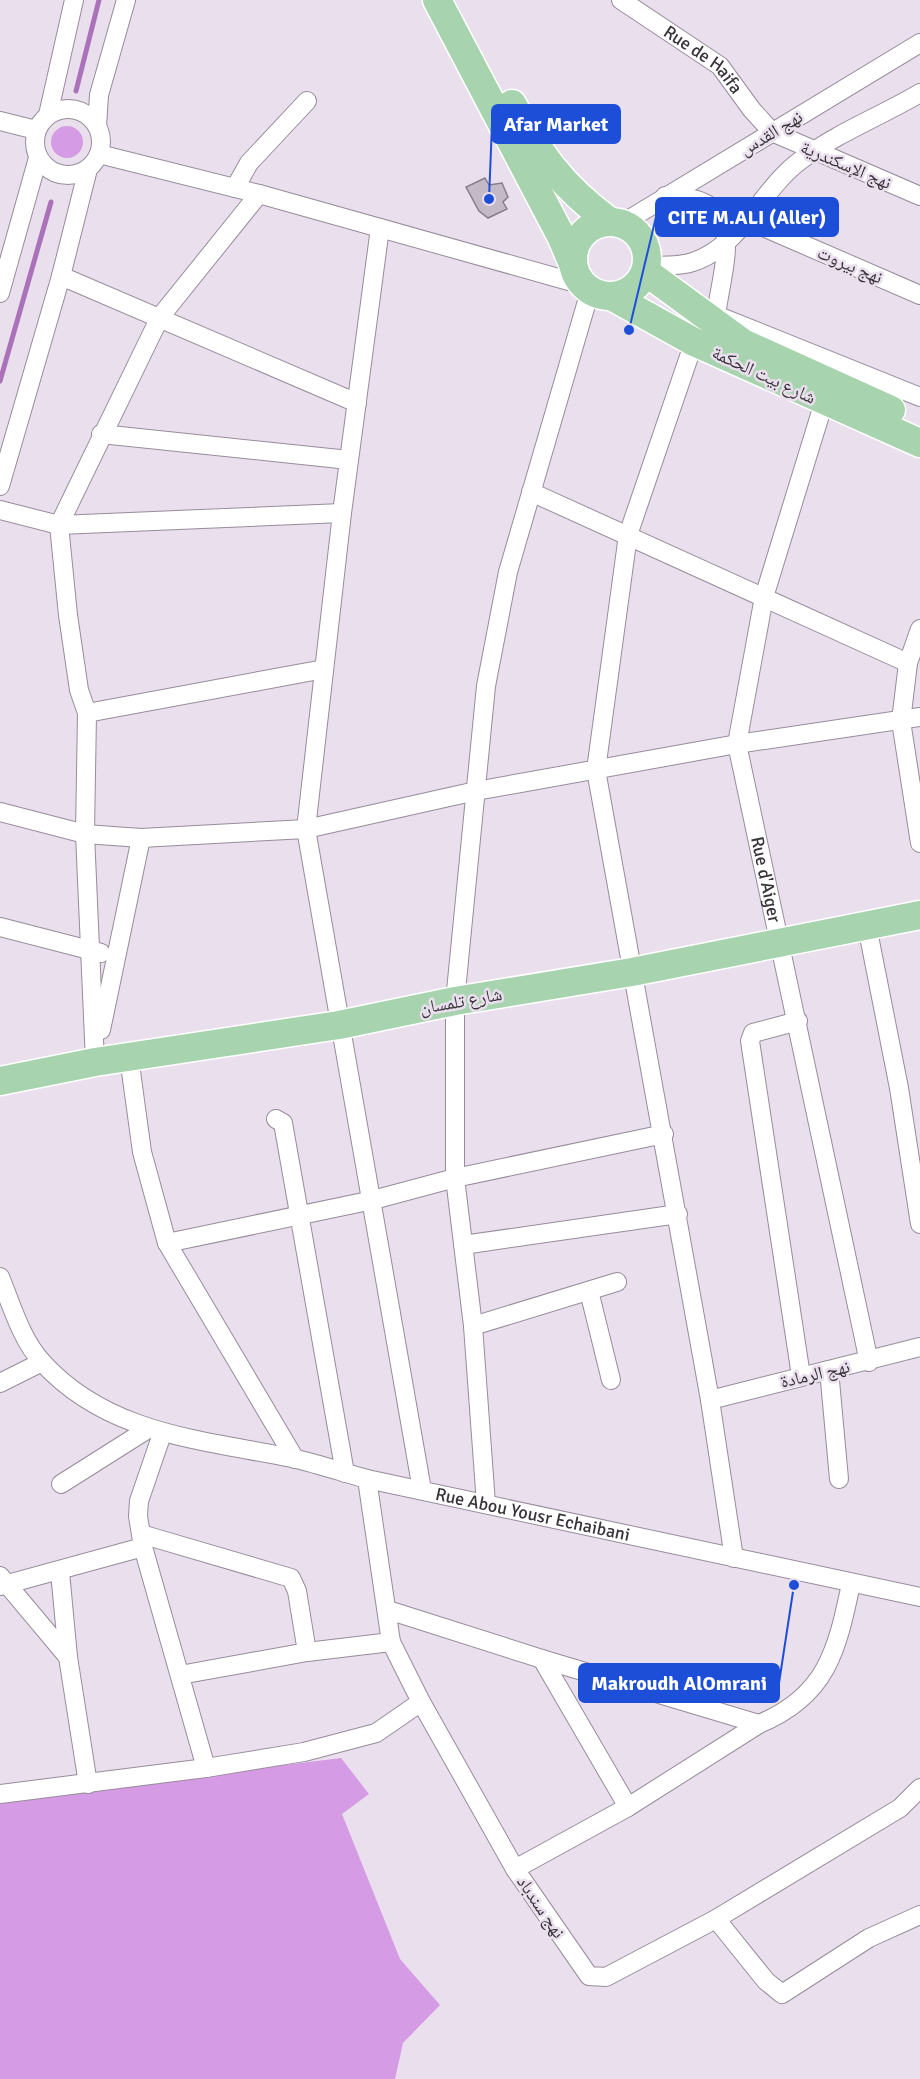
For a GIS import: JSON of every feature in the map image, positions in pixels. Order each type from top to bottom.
[{"type":"main road","points":[[437,0],[561,236],[590,284],[627,293],[638,284],[647,269],[647,248],[638,233],[616,222],[571,192],[553,172],[512,105],[459,0]]},
{"type":"main road","points":[[590,284],[578,240],[597,224],[616,222]]},
{"type":"main road","name":"شارع بيت الحكمة","points":[[647,269],[707,311],[743,343],[920,423]]},
{"type":"main road","name":"شارع بيت الحكمة","points":[[590,284],[694,342],[920,443]]},
{"type":"main road","name":"شارع تلمسان","points":[[0,1081],[95,1062],[339,1025],[455,1001],[632,972],[920,915]]},
{"type":"street","points":[[74,0],[48,115],[36,130],[35,149],[44,165],[60,175],[79,173],[88,169]]},
{"type":"street","points":[[0,486],[61,276],[88,169],[99,154],[100,135],[97,126],[99,95],[126,0]]},
{"type":"street","name":"Rue de Haifa","points":[[621,0],[720,66],[752,110],[772,132]]},
{"type":"street","name":"نهج القدس","points":[[616,222],[665,196],[920,43]]},
{"type":"street","name":"نهج القدس","points":[[647,269],[702,259],[727,241],[788,170],[813,152],[919,94]]},
{"type":"street","points":[[235,188],[249,163],[307,101]]},
{"type":"street","points":[[48,115],[65,108],[75,109],[84,112],[97,126]]},
{"type":"street","points":[[0,121],[36,130]]},
{"type":"street","name":"نهج الإسكندرية","points":[[772,132],[813,152],[920,196]]},
{"type":"street","points":[[99,154],[259,194],[590,284],[508,572],[486,686],[455,1001],[455,1178],[473,1326],[486,1504]]},
{"type":"street","points":[[0,293],[38,158]]},
{"type":"street","points":[[95,1062],[85,834],[87,713],[79,690],[59,525],[101,434],[160,317],[259,194]]},
{"type":"street","points":[[665,196],[684,196],[708,203],[722,219],[727,241],[707,311],[920,397]]},
{"type":"street","name":"نهج بيروت","points":[[747,220],[920,295]]},
{"type":"street","points":[[380,228],[342,513],[306,829],[339,1025],[373,1200],[422,1490]]},
{"type":"street","points":[[61,276],[357,402]]},
{"type":"street","points":[[694,342],[628,534],[597,771],[632,972],[664,1134],[710,1400],[734,1558]]},
{"type":"street","name":"Rue d'Aiger","points":[[824,402],[764,597],[737,744],[782,942],[869,1362]]},
{"type":"street","points":[[101,434],[350,460]]},
{"type":"street","points":[[531,492],[628,534],[908,663]]},
{"type":"street","points":[[0,510],[59,525],[342,513]]},
{"type":"street","points":[[920,629],[908,663],[901,722],[920,843]]},
{"type":"street","points":[[87,713],[324,669]]},
{"type":"street","points":[[0,812],[85,834],[141,838],[306,829],[476,791],[737,744],[901,722],[920,717]]},
{"type":"street","points":[[95,1062],[114,956],[141,838]]},
{"type":"street","points":[[867,926],[899,1088],[920,1224]]},
{"type":"street","points":[[0,927],[90,952],[114,956]]},
{"type":"street","points":[[798,1021],[761,1030],[753,1034],[750,1041],[801,1376]]},
{"type":"street","points":[[129,1057],[142,1152],[167,1243],[295,1459]]},
{"type":"street","points":[[276,1119],[283,1123],[345,1473]]},
{"type":"street","points":[[167,1243],[373,1200],[455,1178],[664,1134]]},
{"type":"street","points":[[463,1245],[678,1215]]},
{"type":"street","name":"Rue Abou Yousr Echaibani","points":[[0,1277],[22,1333],[42,1362],[83,1397],[155,1431],[295,1459],[367,1479],[920,1597]]},
{"type":"street","points":[[473,1326],[617,1282]]},
{"type":"street","points":[[589,1291],[611,1380]]},
{"type":"street","name":"نهج الرمادة","points":[[710,1400],[801,1376],[869,1362],[920,1347]]},
{"type":"street","points":[[0,1383],[42,1362]]},
{"type":"street","points":[[829,1370],[839,1479]]},
{"type":"street","points":[[61,1484],[155,1431]]},
{"type":"street","points":[[155,1431],[139,1501],[142,1541],[206,1768]]},
{"type":"street","name":"نهج سندباد","points":[[367,1479],[391,1642],[421,1702],[515,1869],[586,1974],[592,1978],[606,1977],[716,1919],[900,1808],[920,1788]]},
{"type":"street","points":[[2,1582],[60,1572],[142,1541],[291,1578],[297,1591],[307,1652]]},
{"type":"street","points":[[60,1572],[68,1657],[88,1784]]},
{"type":"street","points":[[2,1582],[68,1657]]},
{"type":"street","points":[[515,1869],[628,1807],[759,1724],[778,1716],[807,1695],[827,1667],[841,1632],[851,1584]]},
{"type":"street","points":[[388,1610],[759,1724]]},
{"type":"street","points":[[180,1675],[307,1652],[391,1642]]},
{"type":"street","points":[[542,1659],[628,1807]]},
{"type":"street","points":[[0,1794],[206,1768],[351,1742],[376,1733],[421,1702]]},
{"type":"street","points":[[716,1919],[766,1981],[782,1994],[869,1938],[920,1915]]},
{"type":"shaded area","points":[[67,126],[79,130],[83,142],[79,154],[67,158],[55,154],[51,142],[55,130]]},
{"type":"shaded area","points":[[341,1758],[369,1794],[342,1814],[400,1959],[440,2005],[403,2043],[395,2079],[0,2079],[0,1800]]},
{"type":"building","points":[[485,178],[489,185],[502,183],[508,197],[503,202],[507,209],[488,218],[479,211],[466,187]]},
{"type":"waterway","points":[[76,91],[99,0]]},
{"type":"waterway","points":[[0,381],[51,202]]},
{"type":"place","name":"Afar Market","points":[[489,199]]},
{"type":"place","name":"CITE M.ALI (Aller)","points":[[629,330]]},
{"type":"place","name":"Makroudh AlOmrani","points":[[794,1585]]}]
